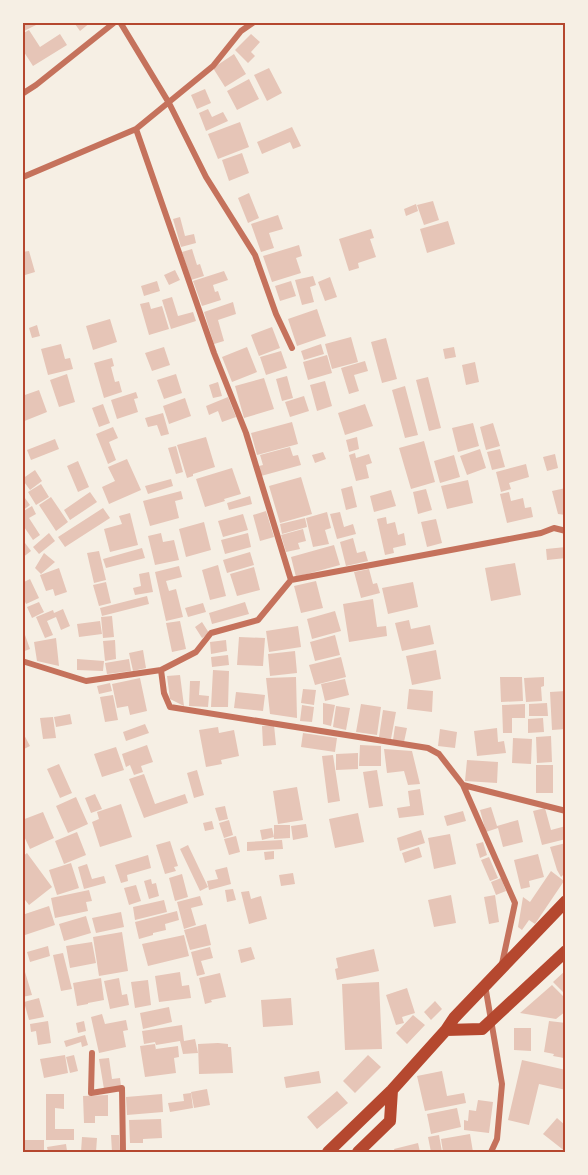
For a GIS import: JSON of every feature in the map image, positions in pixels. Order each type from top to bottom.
[{"type":"main road","points":[[328,1152],[392,1090],[484,985],[566,901]]},
{"type":"main road","points":[[446,1030],[482,1029],[566,951]]},
{"type":"main road","points":[[358,1152],[390,1121],[392,1090]]},
{"type":"street","points":[[22,94],[115,22]]},
{"type":"street","points":[[120,22],[169,103],[206,177],[255,255],[276,314],[292,348]]},
{"type":"street","points":[[23,177],[135,129],[213,66],[242,31],[254,22]]},
{"type":"street","points":[[135,129],[214,353],[246,433],[291,580]]},
{"type":"street","points":[[22,661],[86,681],[161,670],[196,652],[212,633],[258,620],[291,580],[554,528],[566,531]]},
{"type":"street","points":[[161,670],[164,693],[170,707],[428,748],[439,754],[463,785],[515,903],[501,967]]},
{"type":"street","points":[[463,785],[566,812]]},
{"type":"street","points":[[484,985],[502,1084],[497,1139],[491,1152]]},
{"type":"street","points":[[92,1053],[92,1093],[122,1088],[123,1152]]},
{"type":"building","points":[[22,22],[35,22],[36,25],[22,32]]},
{"type":"building","points":[[91,22],[80,31],[75,24]]},
{"type":"building","points":[[29,30],[40,47],[60,34],[67,45],[33,66],[22,49],[22,34]]},
{"type":"building","points":[[251,34],[260,42],[251,52],[255,56],[248,63],[235,50]]},
{"type":"building","points":[[234,54],[246,74],[225,87],[213,68]]},
{"type":"building","points":[[269,68],[282,93],[267,101],[254,75]]},
{"type":"building","points":[[249,79],[259,99],[237,110],[227,91]]},
{"type":"building","points":[[205,89],[211,103],[197,109],[191,95]]},
{"type":"building","points":[[208,109],[212,117],[223,112],[228,121],[206,131],[199,113]]},
{"type":"building","points":[[240,122],[249,147],[218,159],[208,134]]},
{"type":"building","points":[[292,127],[301,146],[293,149],[290,142],[262,154],[257,142]]},
{"type":"building","points":[[242,153],[249,173],[229,181],[222,160]]},
{"type":"building","points":[[249,193],[259,218],[248,223],[238,198]]},
{"type":"building","points":[[433,201],[439,220],[424,225],[417,205]]},
{"type":"building","points":[[416,204],[418,211],[406,216],[404,209]]},
{"type":"building","points":[[278,215],[283,229],[269,233],[274,248],[261,252],[251,224]]},
{"type":"building","points":[[180,217],[185,236],[194,234],[196,243],[181,247],[173,219]]},
{"type":"building","points":[[448,221],[455,244],[427,253],[420,229]]},
{"type":"building","points":[[371,229],[374,238],[370,239],[376,257],[358,263],[359,268],[349,271],[339,239]]},
{"type":"building","points":[[299,245],[302,256],[296,258],[301,273],[272,282],[263,256]]},
{"type":"building","points":[[192,249],[197,265],[200,264],[204,276],[191,280],[182,252]]},
{"type":"building","points":[[29,251],[35,272],[25,275],[22,267],[22,252]]},
{"type":"building","points":[[175,270],[180,280],[169,285],[164,275]]},
{"type":"building","points":[[224,271],[228,280],[213,285],[221,300],[202,306],[193,281]]},
{"type":"building","points":[[313,276],[316,285],[310,287],[314,302],[302,305],[295,280]]},
{"type":"building","points":[[330,277],[337,297],[325,301],[318,282]]},
{"type":"building","points":[[157,281],[160,291],[144,296],[141,286]]},
{"type":"building","points":[[291,281],[296,296],[280,301],[275,286]]},
{"type":"building","points":[[172,297],[178,316],[193,312],[196,321],[171,329],[162,300]]},
{"type":"building","points":[[149,302],[151,309],[162,306],[169,329],[149,335],[140,304]]},
{"type":"building","points":[[233,302],[236,314],[218,320],[224,341],[214,344],[204,312]]},
{"type":"building","points":[[317,309],[326,336],[297,346],[288,319]]},
{"type":"building","points":[[110,319],[117,342],[93,350],[86,326]]},
{"type":"building","points":[[37,325],[40,336],[32,338],[29,328]]},
{"type":"building","points":[[272,327],[280,348],[259,356],[251,335]]},
{"type":"building","points":[[351,337],[358,362],[332,369],[325,344]]},
{"type":"building","points":[[386,338],[397,379],[382,383],[371,342]]},
{"type":"building","points":[[61,344],[65,359],[70,358],[73,369],[48,375],[41,349]]},
{"type":"building","points":[[321,344],[324,354],[304,360],[301,351]]},
{"type":"building","points":[[164,347],[170,365],[152,371],[145,353]]},
{"type":"building","points":[[247,347],[257,372],[232,382],[222,357]]},
{"type":"building","points":[[454,347],[456,357],[445,359],[443,349]]},
{"type":"building","points":[[281,351],[287,368],[266,375],[260,357]]},
{"type":"building","points":[[327,355],[332,373],[308,380],[303,362]]},
{"type":"building","points":[[112,358],[114,366],[111,367],[115,382],[119,381],[122,392],[104,398],[94,363]]},
{"type":"building","points":[[365,361],[368,371],[354,375],[359,391],[349,394],[341,368]]},
{"type":"building","points":[[475,362],[479,382],[466,385],[462,365]]},
{"type":"building","points":[[67,374],[75,402],[59,407],[50,380]]},
{"type":"building","points":[[176,374],[182,393],[164,399],[157,380]]},
{"type":"building","points":[[287,376],[293,398],[282,401],[276,379]]},
{"type":"building","points":[[428,377],[441,428],[429,431],[416,380]]},
{"type":"building","points":[[264,378],[274,409],[244,418],[235,386]]},
{"type":"building","points":[[325,381],[332,406],[317,411],[310,385]]},
{"type":"building","points":[[218,382],[222,396],[213,398],[209,385]]},
{"type":"building","points":[[405,386],[418,435],[405,438],[392,390]]},
{"type":"building","points":[[39,390],[47,412],[22,422],[22,396]]},
{"type":"building","points":[[136,392],[138,398],[134,399],[138,412],[117,419],[111,400]]},
{"type":"building","points":[[304,396],[309,411],[290,417],[285,402]]},
{"type":"building","points":[[228,397],[236,417],[222,422],[218,411],[209,415],[206,406]]},
{"type":"building","points":[[185,398],[191,416],[169,424],[163,406]]},
{"type":"building","points":[[103,404],[110,423],[99,427],[92,408]]},
{"type":"building","points":[[365,404],[373,426],[345,435],[338,413]]},
{"type":"building","points":[[163,413],[169,434],[161,436],[157,425],[148,427],[145,418]]},
{"type":"building","points":[[292,422],[298,444],[257,455],[251,433]]},
{"type":"building","points":[[473,423],[479,446],[458,452],[452,428]]},
{"type":"building","points":[[493,423],[500,446],[486,450],[480,427]]},
{"type":"building","points":[[113,427],[118,438],[109,442],[116,460],[108,464],[96,434]]},
{"type":"building","points":[[206,437],[215,467],[187,478],[177,445]]},
{"type":"building","points":[[357,437],[359,449],[349,452],[346,440]]},
{"type":"building","points":[[55,439],[59,449],[31,460],[27,450]]},
{"type":"building","points":[[424,441],[435,482],[411,489],[399,448]]},
{"type":"building","points":[[176,446],[183,472],[176,474],[168,448]]},
{"type":"building","points":[[290,447],[293,456],[298,455],[301,465],[261,476],[259,466],[263,465],[260,455]]},
{"type":"building","points":[[480,449],[486,468],[467,475],[460,456]]},
{"type":"building","points":[[500,449],[505,467],[492,470],[487,452]]},
{"type":"building","points":[[323,452],[326,459],[315,463],[312,455]]},
{"type":"building","points":[[355,453],[356,458],[369,454],[372,463],[366,465],[369,478],[356,481],[349,455]]},
{"type":"building","points":[[555,454],[558,468],[547,471],[543,457]]},
{"type":"building","points":[[454,455],[460,477],[440,483],[434,461]]},
{"type":"building","points":[[127,459],[141,490],[109,504],[102,487],[115,481],[108,467]]},
{"type":"building","points":[[78,461],[89,487],[78,492],[67,466]]},
{"type":"building","points":[[526,464],[529,477],[509,483],[511,489],[501,492],[496,472]]},
{"type":"building","points":[[232,468],[241,494],[205,507],[196,479]]},
{"type":"building","points":[[35,470],[42,481],[30,490],[22,479]]},
{"type":"building","points":[[301,477],[312,514],[280,523],[269,486]]},
{"type":"building","points":[[171,479],[173,486],[148,494],[145,486]]},
{"type":"building","points":[[468,480],[473,503],[447,509],[441,486]]},
{"type":"building","points":[[41,484],[49,497],[36,505],[28,492]]},
{"type":"building","points":[[352,486],[357,507],[346,510],[341,489]]},
{"type":"building","points":[[566,488],[566,515],[558,514],[552,491]]},
{"type":"building","points":[[426,489],[432,510],[418,514],[413,492]]},
{"type":"building","points":[[391,490],[396,506],[374,512],[370,496]]},
{"type":"building","points":[[181,491],[183,499],[175,501],[179,518],[150,526],[143,501]]},
{"type":"building","points":[[90,492],[97,502],[70,520],[64,510]]},
{"type":"building","points":[[509,492],[511,501],[523,498],[525,508],[531,507],[533,517],[507,523],[500,494]]},
{"type":"building","points":[[22,494],[30,505],[22,511]]},
{"type":"building","points":[[250,496],[252,504],[229,510],[227,503]]},
{"type":"building","points":[[51,497],[68,522],[56,531],[39,505]]},
{"type":"building","points":[[32,506],[36,514],[29,518],[40,535],[33,540],[22,524],[22,512]]},
{"type":"building","points":[[103,508],[110,518],[65,547],[58,537]]},
{"type":"building","points":[[266,511],[274,537],[260,541],[253,515]]},
{"type":"building","points":[[327,512],[331,528],[325,530],[329,544],[313,547],[306,518]]},
{"type":"building","points":[[340,512],[344,527],[353,524],[356,534],[337,539],[330,514]]},
{"type":"building","points":[[130,513],[138,545],[110,552],[104,529],[122,524],[119,516]]},
{"type":"building","points":[[243,514],[248,530],[223,537],[218,521]]},
{"type":"building","points":[[386,517],[387,524],[395,522],[398,535],[404,533],[406,545],[393,548],[394,553],[385,555],[377,519]]},
{"type":"building","points":[[305,518],[307,527],[282,534],[280,524]]},
{"type":"building","points":[[436,519],[442,543],[427,547],[421,522]]},
{"type":"building","points":[[204,522],[211,550],[186,557],[179,529]]},
{"type":"building","points":[[303,529],[306,541],[298,543],[300,549],[286,552],[281,535]]},
{"type":"building","points":[[49,533],[55,541],[39,554],[33,547]]},
{"type":"building","points":[[161,533],[163,542],[174,540],[179,560],[155,565],[148,536]]},
{"type":"building","points":[[248,533],[251,547],[225,554],[221,540]]},
{"type":"building","points":[[353,538],[357,553],[365,551],[368,561],[346,566],[340,542]]},
{"type":"building","points":[[25,543],[31,551],[22,558],[22,545]]},
{"type":"building","points":[[334,545],[340,565],[296,577],[291,557]]},
{"type":"building","points":[[566,547],[566,558],[547,560],[546,549]]},
{"type":"building","points":[[142,548],[145,558],[106,568],[103,559]]},
{"type":"building","points":[[99,551],[106,580],[94,583],[87,553]]},
{"type":"building","points":[[250,552],[254,565],[227,573],[223,560]]},
{"type":"building","points":[[44,553],[55,562],[41,574],[35,568]]},
{"type":"building","points":[[515,563],[521,595],[491,601],[485,568]]},
{"type":"building","points":[[218,565],[226,596],[210,600],[202,570]]},
{"type":"building","points":[[179,566],[182,577],[166,581],[169,591],[176,589],[183,617],[166,621],[155,572]]},
{"type":"building","points":[[254,567],[260,590],[237,596],[230,574]]},
{"type":"building","points":[[59,568],[67,592],[55,596],[53,589],[46,591],[40,575]]},
{"type":"building","points":[[369,569],[373,584],[377,583],[380,593],[361,598],[354,572]]},
{"type":"building","points":[[149,572],[153,592],[135,595],[133,588],[141,586],[139,574]]},
{"type":"building","points":[[30,579],[39,598],[26,604],[22,595],[22,583]]},
{"type":"building","points":[[316,581],[323,608],[301,613],[294,586]]},
{"type":"building","points":[[106,582],[111,603],[99,606],[93,585]]},
{"type":"building","points":[[413,582],[418,607],[388,614],[382,588]]},
{"type":"building","points":[[147,596],[149,604],[102,616],[100,608]]},
{"type":"building","points":[[373,599],[377,627],[386,626],[387,636],[349,642],[343,604]]},
{"type":"building","points":[[39,602],[44,612],[32,618],[27,607]]},
{"type":"building","points":[[245,602],[249,614],[212,624],[209,613]]},
{"type":"building","points":[[203,603],[206,612],[188,617],[185,608]]},
{"type":"building","points":[[63,609],[70,626],[61,630],[56,617],[47,621],[53,635],[45,638],[36,617],[53,610],[54,613]]},
{"type":"building","points":[[335,611],[341,631],[312,639],[307,619]]},
{"type":"building","points":[[112,616],[114,637],[103,638],[101,617]]},
{"type":"building","points":[[409,620],[411,629],[430,625],[434,644],[402,651],[395,623]]},
{"type":"building","points":[[100,621],[102,634],[79,637],[77,624]]},
{"type":"building","points":[[180,621],[186,649],[172,652],[166,623]]},
{"type":"building","points":[[202,622],[209,633],[202,638],[195,627]]},
{"type":"building","points":[[298,626],[301,647],[269,652],[266,631]]},
{"type":"building","points":[[25,635],[30,649],[22,652],[22,636]]},
{"type":"building","points":[[335,635],[340,655],[315,661],[310,642]]},
{"type":"building","points":[[239,637],[265,638],[263,666],[237,665]]},
{"type":"building","points":[[56,638],[59,666],[37,661],[34,642]]},
{"type":"building","points":[[115,640],[116,659],[105,661],[103,641]]},
{"type":"building","points":[[226,640],[227,651],[211,654],[210,642]]},
{"type":"building","points":[[143,650],[146,668],[133,671],[129,653]]},
{"type":"building","points":[[436,650],[441,679],[412,685],[406,656]]},
{"type":"building","points":[[295,651],[297,673],[270,676],[268,654]]},
{"type":"building","points":[[228,655],[229,665],[212,667],[211,657]]},
{"type":"building","points":[[341,657],[346,677],[315,685],[309,665]]},
{"type":"building","points":[[77,659],[104,661],[103,671],[77,670]]},
{"type":"building","points":[[129,659],[131,671],[107,674],[105,663]]},
{"type":"building","points":[[213,670],[229,671],[228,707],[211,707]]},
{"type":"building","points":[[180,675],[184,706],[170,699],[167,676]]},
{"type":"building","points":[[296,677],[297,718],[270,714],[266,678]]},
{"type":"building","points":[[500,677],[522,677],[523,701],[501,702]]},
{"type":"building","points":[[544,677],[544,686],[541,687],[542,701],[526,702],[524,678]]},
{"type":"building","points":[[140,678],[147,711],[130,715],[128,706],[117,708],[112,684]]},
{"type":"building","points":[[345,679],[349,695],[325,701],[321,684]]},
{"type":"building","points":[[190,681],[200,681],[199,695],[209,696],[208,707],[189,706]]},
{"type":"building","points":[[110,683],[112,691],[99,694],[97,686]]},
{"type":"building","points":[[303,689],[316,690],[314,705],[301,703]]},
{"type":"building","points":[[409,689],[433,691],[432,712],[407,709]]},
{"type":"building","points":[[566,691],[566,729],[552,730],[550,692]]},
{"type":"building","points":[[236,692],[265,695],[263,711],[234,708]]},
{"type":"building","points":[[113,695],[118,720],[105,722],[100,697]]},
{"type":"building","points":[[323,703],[335,705],[331,726],[323,724]]},
{"type":"building","points":[[547,703],[548,716],[529,716],[529,704]]},
{"type":"building","points":[[361,704],[381,707],[377,735],[356,732]]},
{"type":"building","points":[[525,704],[525,718],[512,718],[512,733],[503,733],[502,705]]},
{"type":"building","points":[[302,705],[314,707],[312,722],[300,721]]},
{"type":"building","points":[[336,706],[350,708],[346,730],[333,727]]},
{"type":"building","points":[[383,710],[396,712],[391,739],[379,737]]},
{"type":"building","points":[[70,714],[72,724],[56,727],[54,717]]},
{"type":"building","points":[[53,717],[56,738],[43,739],[40,718]]},
{"type":"building","points":[[543,718],[544,732],[528,733],[528,719]]},
{"type":"building","points":[[145,724],[149,733],[126,741],[123,732]]},
{"type":"building","points":[[274,725],[276,745],[263,746],[262,726]]},
{"type":"building","points":[[395,726],[407,728],[404,742],[393,740]]},
{"type":"building","points":[[218,727],[219,733],[234,730],[239,756],[221,760],[222,764],[206,767],[199,730]]},
{"type":"building","points":[[497,728],[498,742],[504,741],[506,753],[477,756],[474,731]]},
{"type":"building","points":[[440,729],[457,732],[455,748],[438,746]]},
{"type":"building","points":[[22,731],[30,746],[22,750]]},
{"type":"building","points":[[303,733],[337,738],[335,752],[301,747]]},
{"type":"building","points":[[551,736],[552,762],[537,763],[536,737]]},
{"type":"building","points":[[513,738],[532,739],[531,764],[512,763]]},
{"type":"building","points":[[147,745],[153,762],[141,766],[143,772],[134,775],[130,765],[126,767],[122,754]]},
{"type":"building","points":[[360,745],[381,746],[381,766],[359,766]]},
{"type":"building","points":[[116,747],[124,770],[102,777],[94,754]]},
{"type":"building","points":[[384,749],[412,751],[420,784],[408,785],[404,771],[387,773]]},
{"type":"building","points":[[358,753],[358,769],[336,770],[336,754]]},
{"type":"building","points":[[333,755],[340,801],[328,803],[322,756]]},
{"type":"building","points":[[467,760],[498,762],[497,783],[465,781]]},
{"type":"building","points":[[59,764],[72,793],[60,798],[47,769]]},
{"type":"building","points":[[536,765],[553,765],[553,793],[536,793]]},
{"type":"building","points":[[197,770],[204,795],[194,798],[187,773]]},
{"type":"building","points":[[377,770],[383,806],[369,808],[363,772]]},
{"type":"building","points":[[144,774],[155,804],[185,794],[188,803],[144,818],[129,779]]},
{"type":"building","points":[[297,787],[303,820],[278,824],[273,791]]},
{"type":"building","points":[[420,789],[424,815],[399,818],[397,808],[410,806],[408,791]]},
{"type":"building","points":[[95,794],[102,809],[91,813],[85,798]]},
{"type":"building","points":[[76,797],[88,824],[68,833],[56,806]]},
{"type":"building","points":[[121,804],[132,837],[100,847],[92,822],[99,819],[97,812]]},
{"type":"building","points":[[225,806],[228,819],[219,821],[215,808]]},
{"type":"building","points":[[491,807],[497,826],[518,820],[523,842],[503,847],[498,828],[486,832],[480,810]]},
{"type":"building","points":[[545,808],[551,830],[566,826],[566,839],[542,845],[533,811]]},
{"type":"building","points":[[463,811],[466,821],[447,826],[444,816]]},
{"type":"building","points":[[43,812],[54,838],[30,849],[22,832],[22,820]]},
{"type":"building","points":[[358,813],[364,842],[335,848],[329,819]]},
{"type":"building","points":[[229,820],[233,835],[224,838],[219,823]]},
{"type":"building","points":[[212,821],[214,829],[205,831],[203,823]]},
{"type":"building","points":[[306,824],[308,837],[293,840],[291,826]]},
{"type":"building","points":[[274,825],[290,825],[290,838],[274,839]]},
{"type":"building","points":[[272,828],[274,837],[262,840],[260,830]]},
{"type":"building","points":[[421,830],[425,843],[400,851],[397,838]]},
{"type":"building","points":[[77,832],[86,855],[64,864],[55,841]]},
{"type":"building","points":[[450,834],[456,864],[434,869],[428,838]]},
{"type":"building","points":[[236,836],[240,852],[229,855],[224,839]]},
{"type":"building","points":[[282,840],[283,849],[247,851],[247,842]]},
{"type":"building","points":[[170,841],[178,866],[174,867],[176,871],[165,874],[156,845]]},
{"type":"building","points":[[483,842],[487,855],[480,858],[476,844]]},
{"type":"building","points":[[566,843],[566,872],[561,877],[550,847]]},
{"type":"building","points":[[188,845],[208,887],[200,891],[180,849]]},
{"type":"building","points":[[419,847],[422,857],[405,863],[402,853]]},
{"type":"building","points":[[274,851],[274,859],[265,860],[264,852]]},
{"type":"building","points":[[27,853],[52,887],[29,905],[22,896],[22,857]]},
{"type":"building","points":[[538,854],[544,877],[529,881],[530,887],[521,889],[514,860]]},
{"type":"building","points":[[148,855],[151,868],[127,875],[128,881],[121,883],[115,865]]},
{"type":"building","points":[[489,857],[498,878],[490,881],[481,860]]},
{"type":"building","points":[[71,863],[79,888],[57,895],[49,870]]},
{"type":"building","points":[[87,864],[92,879],[104,876],[106,883],[84,889],[78,867]]},
{"type":"building","points":[[227,867],[231,884],[209,890],[207,881],[218,879],[215,870]]},
{"type":"building","points":[[551,871],[564,881],[535,924],[529,920],[522,930],[518,927],[523,897],[530,902]]},
{"type":"building","points":[[293,873],[295,884],[281,886],[279,875]]},
{"type":"building","points":[[182,874],[188,897],[175,901],[169,878]]},
{"type":"building","points":[[501,878],[506,891],[496,895],[491,882]]},
{"type":"building","points":[[151,879],[152,884],[156,883],[159,896],[149,899],[144,881]]},
{"type":"building","points":[[136,885],[141,901],[129,905],[124,888]]},
{"type":"building","points":[[233,889],[236,900],[227,902],[225,890]]},
{"type":"building","points":[[89,890],[92,901],[86,902],[88,911],[55,918],[51,898]]},
{"type":"building","points":[[249,891],[251,899],[261,896],[267,919],[249,924],[241,892]]},
{"type":"building","points":[[451,895],[456,923],[434,927],[428,900]]},
{"type":"building","points":[[495,895],[499,922],[489,924],[484,897]]},
{"type":"building","points":[[200,896],[203,905],[191,908],[196,925],[184,929],[177,902]]},
{"type":"building","points":[[164,900],[167,912],[135,920],[133,907]]},
{"type":"building","points":[[49,906],[55,925],[22,936],[22,915]]},
{"type":"building","points":[[177,911],[179,920],[165,924],[166,930],[139,939],[135,922]]},
{"type":"building","points":[[121,912],[124,927],[96,933],[92,918]]},
{"type":"building","points":[[86,916],[91,933],[64,941],[59,924]]},
{"type":"building","points":[[206,924],[211,945],[190,950],[184,930]]},
{"type":"building","points":[[122,932],[128,971],[99,976],[93,937]]},
{"type":"building","points":[[184,935],[189,956],[148,966],[142,944]]},
{"type":"building","points":[[92,942],[96,963],[70,968],[66,946]]},
{"type":"building","points":[[48,946],[50,956],[30,962],[27,952]]},
{"type":"building","points":[[210,947],[213,958],[201,961],[205,974],[197,976],[191,952]]},
{"type":"building","points":[[251,947],[255,959],[241,963],[238,950]]},
{"type":"building","points":[[374,949],[379,971],[337,980],[336,958]]},
{"type":"building","points":[[63,953],[72,989],[61,991],[53,955]]},
{"type":"building","points":[[22,962],[32,995],[22,997]]},
{"type":"building","points":[[566,970],[566,995],[553,982]]},
{"type":"building","points":[[180,972],[182,986],[189,985],[191,998],[159,1002],[155,976]]},
{"type":"building","points":[[220,973],[226,997],[211,1000],[212,1002],[205,1004],[199,978]]},
{"type":"building","points":[[101,978],[104,1000],[77,1006],[73,983]]},
{"type":"building","points":[[119,978],[122,995],[127,994],[129,1005],[110,1009],[104,981]]},
{"type":"building","points":[[148,980],[151,1005],[135,1008],[131,982]]},
{"type":"building","points":[[379,982],[382,1049],[345,1050],[342,984]]},
{"type":"building","points":[[552,985],[566,999],[566,1011],[556,1019],[520,1013]]},
{"type":"building","points":[[407,988],[415,1013],[402,1017],[404,1023],[396,1025],[386,995]]},
{"type":"building","points":[[39,998],[44,1017],[29,1020],[24,1002]]},
{"type":"building","points":[[291,998],[293,1025],[263,1027],[261,1000]]},
{"type":"building","points":[[435,1001],[442,1009],[431,1020],[424,1012]]},
{"type":"building","points":[[169,1007],[172,1022],[143,1029],[140,1013]]},
{"type":"building","points":[[102,1014],[105,1024],[126,1020],[128,1030],[123,1031],[126,1047],[99,1053],[91,1017]]},
{"type":"building","points":[[413,1015],[425,1025],[407,1044],[396,1033]]},
{"type":"building","points":[[48,1021],[51,1043],[38,1045],[36,1031],[31,1032],[30,1024]]},
{"type":"building","points":[[84,1021],[86,1031],[78,1033],[76,1023]]},
{"type":"building","points":[[549,1021],[566,1023],[566,1055],[564,1058],[544,1052]]},
{"type":"building","points":[[182,1025],[184,1041],[195,1039],[198,1053],[183,1054],[180,1041],[156,1045],[155,1042],[144,1044],[142,1031]]},
{"type":"building","points":[[514,1028],[531,1028],[531,1051],[514,1050]]},
{"type":"building","points":[[85,1035],[88,1045],[82,1047],[81,1042],[66,1047],[64,1041]]},
{"type":"building","points":[[155,1044],[156,1050],[178,1046],[179,1057],[174,1058],[176,1073],[145,1077],[140,1046]]},
{"type":"building","points":[[198,1044],[228,1044],[228,1047],[231,1047],[233,1073],[199,1074]]},
{"type":"building","points":[[65,1055],[68,1073],[44,1078],[40,1059]]},
{"type":"building","points":[[74,1055],[78,1071],[70,1073],[66,1057]]},
{"type":"building","points":[[368,1055],[381,1067],[355,1093],[343,1081]]},
{"type":"building","points":[[109,1058],[112,1079],[120,1078],[121,1086],[104,1089],[99,1059]]},
{"type":"building","points":[[522,1060],[566,1070],[566,1090],[539,1084],[529,1125],[508,1120]]},
{"type":"building","points":[[319,1071],[321,1083],[286,1088],[284,1077]]},
{"type":"building","points":[[442,1071],[447,1096],[464,1093],[466,1103],[425,1111],[417,1076]]},
{"type":"building","points":[[207,1089],[210,1105],[194,1108],[191,1092]]},
{"type":"building","points":[[337,1091],[348,1103],[317,1129],[307,1117]]},
{"type":"building","points":[[191,1093],[193,1108],[170,1112],[168,1103],[184,1101],[183,1094]]},
{"type":"building","points":[[46,1094],[64,1094],[64,1109],[55,1108],[55,1129],[74,1129],[74,1140],[46,1140]]},
{"type":"building","points":[[162,1094],[163,1112],[127,1115],[126,1097]]},
{"type":"building","points":[[108,1095],[108,1116],[95,1116],[95,1123],[84,1123],[83,1096]]},
{"type":"building","points":[[478,1100],[493,1102],[489,1133],[464,1130],[464,1120],[468,1121],[469,1110],[476,1111]]},
{"type":"building","points":[[457,1108],[461,1127],[431,1134],[427,1114]]},
{"type":"building","points":[[557,1118],[566,1126],[566,1152],[543,1134]]},
{"type":"building","points":[[161,1119],[162,1138],[143,1139],[143,1143],[130,1143],[129,1120]]},
{"type":"building","points":[[470,1134],[473,1152],[443,1152],[441,1139]]},
{"type":"building","points":[[111,1135],[119,1135],[120,1152],[112,1152]]},
{"type":"building","points":[[439,1135],[442,1152],[431,1152],[428,1137]]},
{"type":"building","points":[[82,1137],[97,1138],[96,1152],[81,1152]]},
{"type":"building","points":[[22,1140],[44,1140],[44,1150],[22,1152]]},
{"type":"building","points":[[418,1143],[420,1152],[395,1152],[394,1149]]},
{"type":"building","points":[[66,1144],[67,1151],[48,1152],[47,1147]]}]
